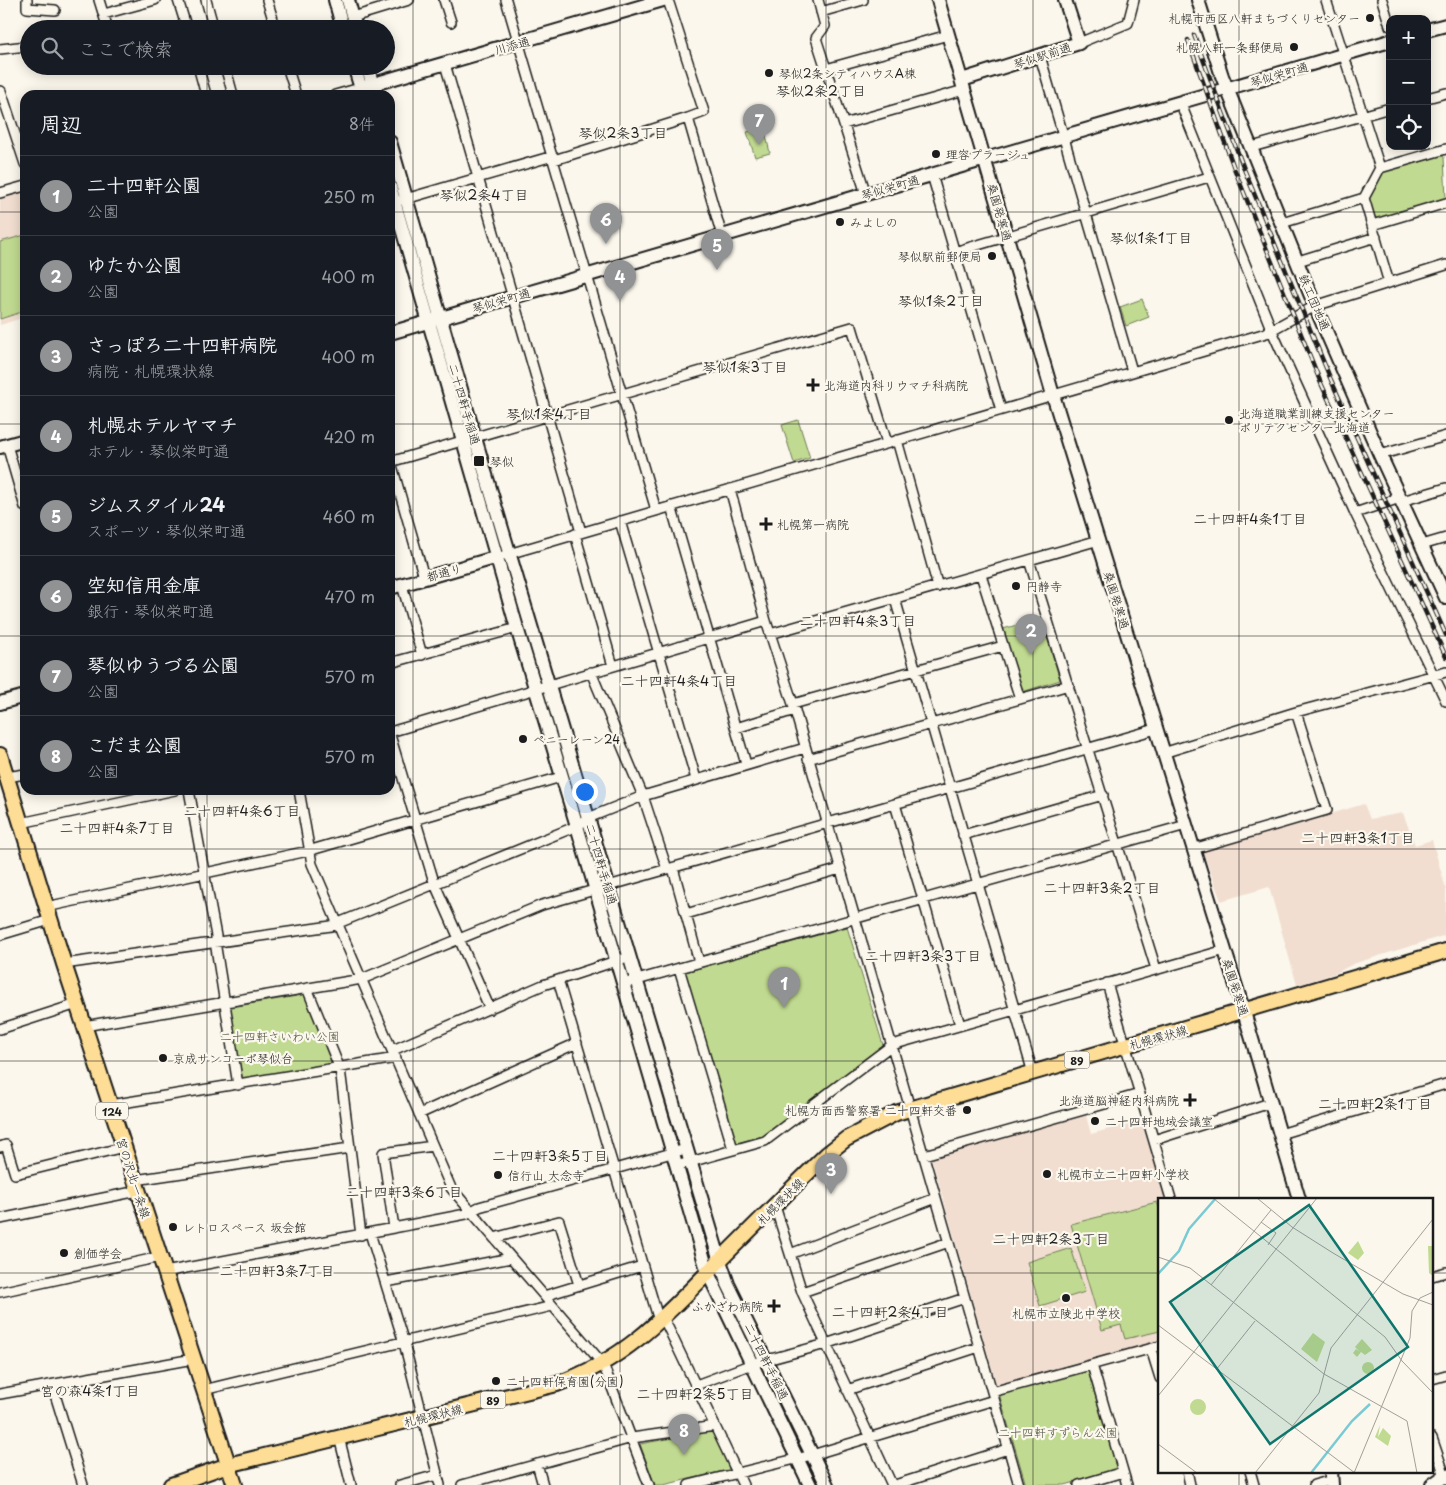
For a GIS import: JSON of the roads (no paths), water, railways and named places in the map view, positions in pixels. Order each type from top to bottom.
[{"type":"main road","name":"宮の沢北一条線","points":[[0,755],[6,784],[21,823],[76,1004],[235,1485]]},
{"type":"main road","name":"札幌環状線","points":[[171,1485],[228,1465],[558,1384],[593,1371],[625,1350],[662,1319],[827,1154],[846,1139],[878,1120],[908,1108],[1244,1012],[1446,951]]},
{"type":"street","points":[[27,0],[27,8],[55,10]]},
{"type":"street","points":[[99,0],[106,20]]},
{"type":"street","points":[[104,14],[154,0]]},
{"type":"street","points":[[178,0],[184,20]]},
{"type":"street","points":[[206,0],[212,20]]},
{"type":"street","points":[[267,0],[273,20]]},
{"type":"street","points":[[335,0],[341,20]]},
{"type":"street","points":[[348,0],[354,20]]},
{"type":"street","points":[[362,20],[409,0]]},
{"type":"street","points":[[444,0],[451,22]]},
{"type":"street","points":[[506,0],[656,510]]},
{"type":"street","name":"川添通","points":[[368,90],[446,64],[663,0]]},
{"type":"street","points":[[397,201],[554,158],[704,112],[668,0]]},
{"type":"street","points":[[818,0],[825,26],[816,38],[866,194]]},
{"type":"street","points":[[821,12],[863,0]]},
{"type":"street","name":"桑園発寒通","points":[[938,0],[1053,395],[1244,1012],[1297,1198]]},
{"type":"street","name":"琴似駅前通","points":[[963,85],[1080,43],[1065,0]]},
{"type":"street","points":[[1080,43],[1128,23],[1134,0]]},
{"type":"street","name":"鉄工団地通","points":[[1198,0],[1222,76],[1315,306],[1380,455],[1446,598]]},
{"type":"street","points":[[1326,0],[1380,168],[1364,198],[1389,283]]},
{"type":"street","points":[[1382,0],[1387,15]]},
{"type":"street","points":[[1431,29],[1446,25]]},
{"type":"street","points":[[826,69],[948,35]]},
{"type":"street","name":"琴似栄町通","points":[[395,332],[1386,42]]},
{"type":"street","points":[[0,49],[20,47]]},
{"type":"street","points":[[1040,56],[1132,371]]},
{"type":"street","points":[[446,64],[548,418],[613,666]]},
{"type":"street","points":[[200,75],[205,90]]},
{"type":"street","points":[[227,75],[232,90]]},
{"type":"street","points":[[290,75],[294,90]]},
{"type":"street","points":[[359,75],[368,90]]},
{"type":"street","points":[[368,75],[368,90]]},
{"type":"street","points":[[844,124],[963,85]]},
{"type":"street","points":[[1,91],[20,149]]},
{"type":"street","points":[[1431,97],[1446,93]]},
{"type":"street","points":[[1180,102],[1272,331],[1355,513],[1446,701]]},
{"type":"street","points":[[1252,147],[1386,109]]},
{"type":"street","points":[[688,118],[722,236]]},
{"type":"street","points":[[1380,168],[1446,149]]},
{"type":"street","points":[[932,175],[1001,410]]},
{"type":"street","points":[[954,252],[1209,177]]},
{"type":"street","name":"二十四軒手稲通","points":[[395,184],[397,201],[435,320],[503,555],[548,685],[608,887],[623,958],[674,1159],[708,1273],[810,1485]]},
{"type":"street","points":[[0,193],[20,187]]},
{"type":"street","points":[[1282,223],[1364,198]]},
{"type":"street","points":[[1372,225],[1446,203]]},
{"type":"street","points":[[1298,261],[1376,237]]},
{"type":"street","points":[[503,555],[1272,331],[1315,306],[1446,265]]},
{"type":"street","points":[[395,460],[548,418],[622,394],[852,327],[887,443]]},
{"type":"street","points":[[1380,455],[1446,436]]},
{"type":"street","points":[[897,440],[938,586]]},
{"type":"street","points":[[20,441],[4,446],[20,492]]},
{"type":"street","points":[[395,478],[424,577]]},
{"type":"street","points":[[1355,513],[1446,488]]},
{"type":"street","points":[[730,489],[766,621],[794,707],[892,1044],[908,1108],[924,1155],[1019,1485]]},
{"type":"street","points":[[671,506],[746,764]]},
{"type":"street","points":[[620,521],[696,779]]},
{"type":"street","points":[[1422,545],[1446,538]]},
{"type":"street","points":[[770,634],[1099,540]]},
{"type":"street","name":"二十四軒手稲通","points":[[503,555],[517,628],[561,777],[595,891],[623,958]]},
{"type":"street","name":"都通り","points":[[396,586],[503,555]]},
{"type":"street","points":[[1029,560],[1156,969]]},
{"type":"street","points":[[981,574],[1020,699]]},
{"type":"street","points":[[396,586],[422,655]]},
{"type":"street","points":[[895,599],[1033,1073]]},
{"type":"street","points":[[395,732],[535,688],[766,621]]},
{"type":"street","points":[[395,662],[517,628]]},
{"type":"street","points":[[736,728],[794,707],[915,670],[1003,646]]},
{"type":"street","points":[[592,672],[644,796],[686,914],[699,962]]},
{"type":"street","points":[[1163,753],[1296,712],[1446,672]]},
{"type":"street","points":[[808,758],[1069,684]]},
{"type":"street","points":[[0,703],[20,697]]},
{"type":"street","points":[[1193,849],[1326,810],[1296,712]]},
{"type":"street","points":[[84,1026],[362,979],[542,905],[1156,728]]},
{"type":"street","points":[[64,964],[331,926],[434,882],[577,826],[588,818],[644,796],[746,764],[805,748]]},
{"type":"street","points":[[395,752],[434,882],[490,1009]]},
{"type":"street","points":[[6,784],[20,777]]},
{"type":"street","points":[[0,935],[48,913],[204,873],[308,851],[561,777]]},
{"type":"street","points":[[21,823],[152,795]]},
{"type":"street","points":[[190,795],[216,942],[238,1085]]},
{"type":"street","points":[[300,795],[308,851],[312,864],[451,1188],[604,1364],[649,1485]]},
{"type":"street","points":[[963,835],[1103,795]]},
{"type":"street","points":[[895,804],[960,1025]]},
{"type":"street","points":[[629,982],[1186,825]]},
{"type":"street","points":[[686,914],[840,869]]},
{"type":"street","points":[[165,1272],[466,1214],[479,1207],[614,1170],[674,1159],[689,1162],[765,1141],[892,1044],[1225,950]]},
{"type":"street","points":[[110,1105],[340,1068],[394,1054],[490,1009],[558,980],[623,958]]},
{"type":"street","points":[[679,968],[733,1149]]},
{"type":"street","points":[[558,980],[642,1266],[662,1319],[696,1385],[743,1485]]},
{"type":"street","name":"二十四軒手稲通","points":[[629,982],[686,1149],[728,1284],[768,1361],[827,1485]]},
{"type":"street","points":[[1107,983],[1171,1198]]},
{"type":"street","points":[[308,988],[340,1068],[350,1148],[366,1234],[386,1282],[404,1343],[440,1485]]},
{"type":"street","points":[[0,1029],[76,1004]]},
{"type":"street","points":[[419,1114],[577,1043]]},
{"type":"street","points":[[1280,1134],[1446,1084]]},
{"type":"street","points":[[924,1155],[1140,1094]]},
{"type":"street","points":[[1154,1140],[1270,1103]]},
{"type":"street","points":[[0,1147],[6,1145],[15,1174],[124,1147]]},
{"type":"street","points":[[394,1228],[383,1153],[433,1146]]},
{"type":"street","points":[[0,1219],[136,1186],[350,1148]]},
{"type":"street","points":[[674,1159],[686,1149]]},
{"type":"street","points":[[790,1254],[936,1198]]},
{"type":"street","points":[[775,1206],[802,1292],[869,1438],[894,1485],[1008,1449]]},
{"type":"street","points":[[494,1238],[559,1221],[579,1285]]},
{"type":"street","points":[[802,1292],[949,1242]]},
{"type":"street","points":[[0,1292],[160,1257]]},
{"type":"street","points":[[386,1282],[511,1258]]},
{"type":"street","points":[[544,1296],[642,1266]]},
{"type":"street","points":[[696,1385],[752,1364],[826,1344],[965,1298]]},
{"type":"street","points":[[203,1390],[552,1306]]},
{"type":"street","points":[[847,1390],[979,1347]]},
{"type":"street","points":[[689,1485],[812,1455],[1092,1365],[1156,1348],[1158,1363]]},
{"type":"street","points":[[0,1394],[193,1359]]},
{"type":"street","points":[[1092,1365],[1127,1485]]},
{"type":"street","points":[[52,1385],[83,1485]]},
{"type":"street","points":[[462,1485],[632,1438],[715,1426]]},
{"type":"street","points":[[339,1437],[351,1485]]},
{"type":"street","points":[[1432,1485],[1445,1477],[1434,1444]]},
{"type":"street","points":[[537,1464],[543,1485]]},
{"type":"street","points":[[1079,1485],[1123,1472]]},
{"type":"street","points":[[1186,1472],[1190,1485]]},
{"type":"street","points":[[1250,1472],[1254,1485]]},
{"type":"street","points":[[400,1485],[437,1475]]},
{"type":"street","points":[[1314,1485],[1332,1479]]},
{"type":"railway","points":[[1194,35],[1244,169],[1331,380],[1446,635]]},
{"type":"railway","points":[[1188,40],[1234,168],[1320,381],[1446,657]]},
{"type":"place","name":"札幌市西区八軒まちづくりセンター","points":[[1370,18]]},
{"type":"place","name":"札幌八軒一条郵便局","points":[[1294,47]]},
{"type":"place","name":"琴似2条シティハウスA棟","points":[[769,73]]},
{"type":"place","name":"琴似ゆうづる公園","points":[[759,145]]},
{"type":"place","name":"理容プラージュ","points":[[936,154]]},
{"type":"place","name":"みよしの","points":[[840,222]]},
{"type":"place","name":"空知信用金庫","points":[[606,244]]},
{"type":"place","name":"琴似駅前郵便局","points":[[992,256]]},
{"type":"place","name":"ジムスタイル24","points":[[717,270]]},
{"type":"place","name":"札幌ホテルヤマチ","points":[[620,301]]},
{"type":"place","name":"北海道内科リウマチ科病院","points":[[813,385]]},
{"type":"place","name":"北海道職業訓練支援センター ポリテクセンター北海道","points":[[1229,420]]},
{"type":"place","name":"琴似","points":[[479,461]]},
{"type":"place","name":"札幌第一病院","points":[[766,524]]},
{"type":"place","name":"円静寺","points":[[1016,586]]},
{"type":"place","name":"ゆたか公園","points":[[1031,655]]},
{"type":"place","name":"ペニーレーン24","points":[[523,739]]},
{"type":"place","name":"二十四軒公園","points":[[784,1008]]},
{"type":"place","name":"京成サンコーポ琴似台","points":[[163,1058]]},
{"type":"place","name":"北海道脳神経内科病院","points":[[1190,1100]]},
{"type":"place","name":"札幌方面西警察署 二十四軒交番","points":[[967,1110]]},
{"type":"place","name":"二十四軒地域会議室","points":[[1095,1121]]},
{"type":"place","name":"札幌市立二十四軒小学校","points":[[1047,1174]]},
{"type":"place","name":"信行山 大念寺","points":[[498,1175]]},
{"type":"place","name":"さっぽろ二十四軒病院","points":[[831,1194]]},
{"type":"place","name":"レトロスペース 坂会館","points":[[173,1227]]},
{"type":"place","name":"創価学会","points":[[64,1253]]},
{"type":"place","name":"札幌市立陵北中学校","points":[[1066,1298]]},
{"type":"place","name":"ふかざわ病院","points":[[774,1306]]},
{"type":"place","name":"二十四軒保育園(分園)","points":[[496,1381]]},
{"type":"place","name":"こだま公園","points":[[684,1455]]},
{"type":"district","name":"琴似2条2丁目","points":[[821,90]]},
{"type":"district","name":"琴似2条3丁目","points":[[623,132]]},
{"type":"district","name":"琴似2条4丁目","points":[[484,194]]},
{"type":"district","name":"琴似1条1丁目","points":[[1151,237]]},
{"type":"district","name":"琴似1条2丁目","points":[[941,300]]},
{"type":"district","name":"琴似1条3丁目","points":[[745,366]]},
{"type":"district","name":"琴似1条4丁目","points":[[549,413]]},
{"type":"district","name":"二十四軒4条1丁目","points":[[1250,518]]},
{"type":"district","name":"二十四軒4条3丁目","points":[[858,620]]},
{"type":"district","name":"二十四軒4条4丁目","points":[[679,680]]},
{"type":"district","name":"二十四軒4条6丁目","points":[[242,810]]},
{"type":"district","name":"二十四軒4条7丁目","points":[[117,827]]},
{"type":"district","name":"二十四軒3条1丁目","points":[[1358,837]]},
{"type":"district","name":"二十四軒3条2丁目","points":[[1102,887]]},
{"type":"district","name":"二十四軒3条3丁目","points":[[923,955]]},
{"type":"district","name":"二十四軒2条1丁目","points":[[1375,1103]]},
{"type":"district","name":"二十四軒3条5丁目","points":[[550,1155]]},
{"type":"district","name":"二十四軒3条6丁目","points":[[404,1191]]},
{"type":"district","name":"二十四軒2条3丁目","points":[[1051,1238]]},
{"type":"district","name":"二十四軒3条7丁目","points":[[277,1270]]},
{"type":"district","name":"二十四軒2条4丁目","points":[[890,1311]]},
{"type":"district","name":"宮の森4条1丁目","points":[[90,1390]]},
{"type":"district","name":"二十四軒2条5丁目","points":[[695,1393]]},
{"type":"park label","name":"二十四軒さいわい公園","points":[[280,1036]]},
{"type":"park label","name":"二十四軒すずらん公園","points":[[1058,1432]]}]
